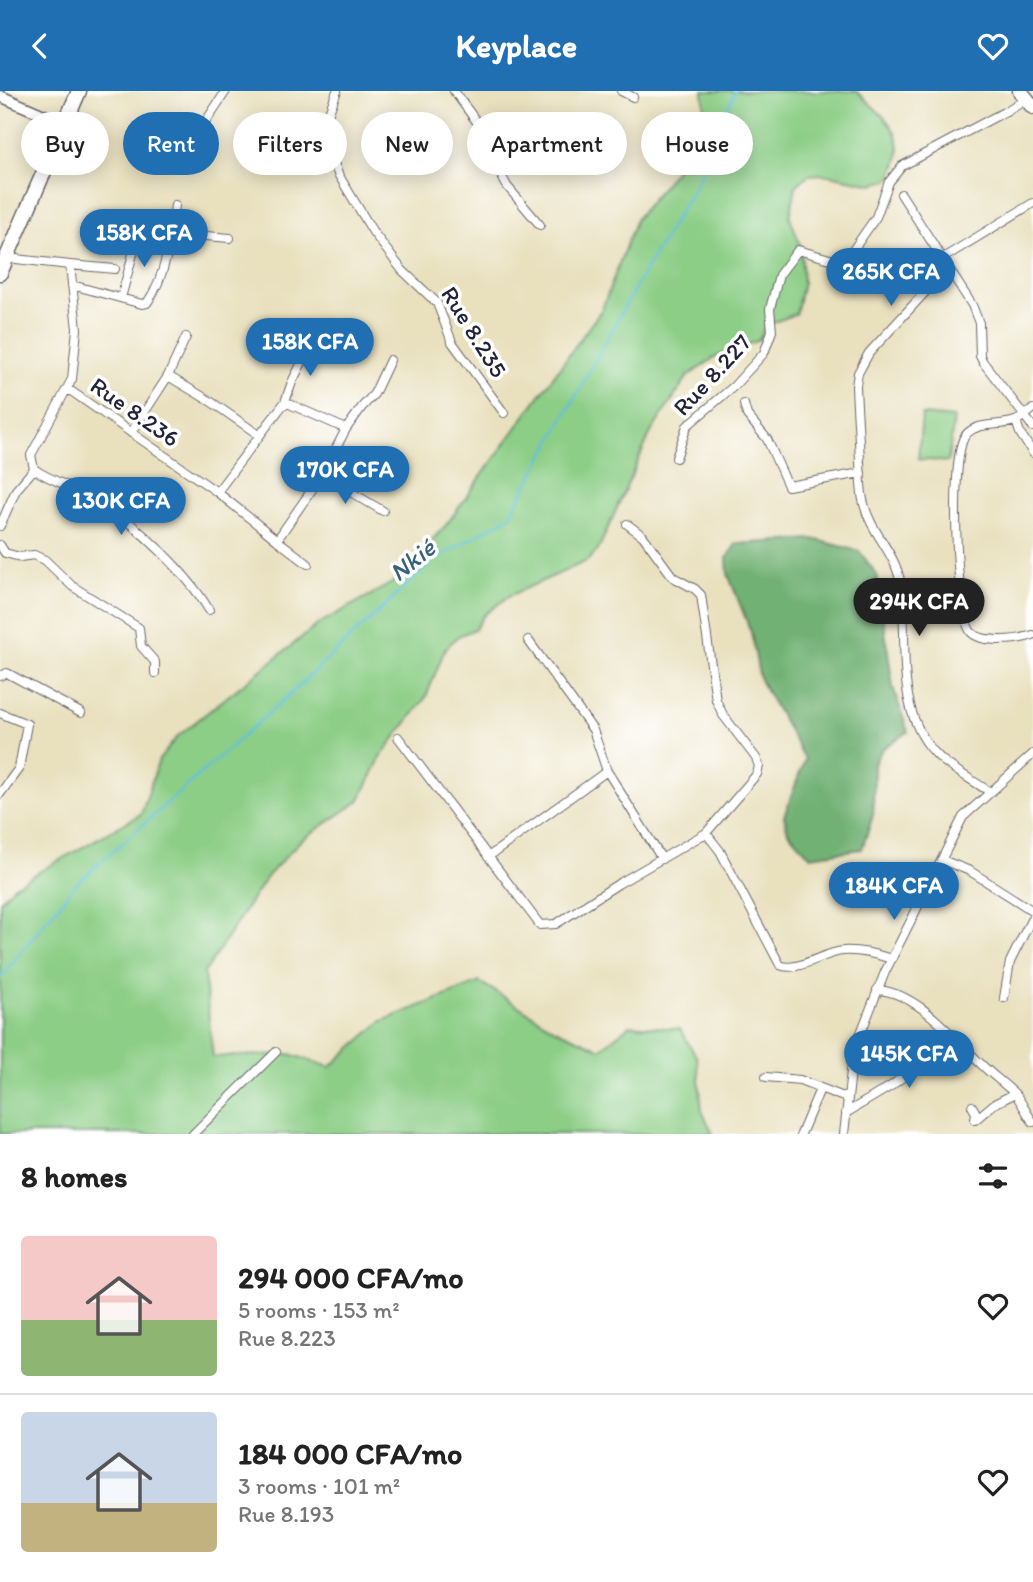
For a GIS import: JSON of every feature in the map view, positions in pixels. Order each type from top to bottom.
[{"type":"highway","points":[[70,112],[79,91]]},
{"type":"highway","points":[[0,273],[43,175]]},
{"type":"main road","points":[[0,96],[37,112]]},
{"type":"street","points":[[212,112],[226,91]]},
{"type":"street","name":"Rue 8.235","points":[[329,112],[337,91]]},
{"type":"street","points":[[454,91],[479,125],[490,155],[508,186],[540,225]]},
{"type":"street","points":[[621,91],[633,97]]},
{"type":"street","name":"Rue 8.227","points":[[676,459],[687,426],[734,386],[764,353],[772,331],[770,309],[779,275],[798,250],[844,263],[876,217],[889,183],[902,166],[1026,98]]},
{"type":"street","name":"Rue 8.235","points":[[339,175],[373,232],[402,270],[437,303],[452,342],[503,413]]},
{"type":"street","points":[[901,194],[972,305],[979,323],[982,362],[1033,427]]},
{"type":"street","points":[[990,792],[942,759],[928,744],[908,703],[901,583],[897,566],[872,526],[863,503],[856,387],[858,373],[873,347],[928,289],[943,258],[1033,203]]},
{"type":"street","points":[[72,285],[142,304],[150,299],[160,277],[175,205]]},
{"type":"street","points":[[121,298],[139,232]]},
{"type":"street","points":[[171,233],[230,238]]},
{"type":"street","points":[[7,258],[115,269]]},
{"type":"street","points":[[34,469],[31,455],[72,379],[76,329],[70,265]]},
{"type":"street","points":[[131,433],[168,376],[187,337]]},
{"type":"street","points":[[217,492],[285,402],[312,343]]},
{"type":"street","points":[[278,540],[322,475],[346,429],[374,394],[390,360]]},
{"type":"street","points":[[168,376],[259,435]]},
{"type":"street","name":"Rue 8.236","points":[[68,389],[217,492],[308,564]]},
{"type":"street","points":[[285,402],[346,429]]},
{"type":"street","points":[[744,404],[747,415],[767,439],[788,487],[860,473]]},
{"type":"street","points":[[1033,409],[1016,421],[976,427],[966,434],[961,444],[956,473],[962,608],[969,630],[981,638],[1004,640],[1033,635]]},
{"type":"street","points":[[1016,421],[1033,453]]},
{"type":"street","points":[[0,526],[16,489],[34,469]]},
{"type":"street","points":[[34,469],[104,504],[173,564],[198,591],[209,610]]},
{"type":"street","points":[[322,475],[383,511]]},
{"type":"street","points":[[398,737],[540,925],[556,925],[706,833],[757,774],[759,766],[756,758],[723,715],[716,700],[701,595],[673,577],[643,536],[627,524]]},
{"type":"street","points":[[0,545],[5,554],[20,557],[34,555],[45,561],[72,586],[139,628],[141,646],[155,662],[155,673]]},
{"type":"street","points":[[528,640],[593,730],[607,771],[662,859]]},
{"type":"street","points":[[0,676],[5,672],[80,713]]},
{"type":"street","points":[[0,713],[27,724],[19,768],[0,794]]},
{"type":"street","points":[[844,1134],[853,1053],[892,959],[963,817],[1033,754]]},
{"type":"street","points":[[488,857],[607,771]]},
{"type":"street","points":[[706,833],[720,851],[780,965],[793,967],[841,951],[867,952],[892,959]]},
{"type":"street","points":[[942,860],[970,871],[1033,911]]},
{"type":"street","points":[[1004,998],[1010,963],[1033,916]]},
{"type":"street","points":[[877,990],[899,997],[938,1021],[1014,1094],[1033,1122]]},
{"type":"street","points":[[846,1114],[891,1086],[953,1038]]},
{"type":"street","points":[[193,1134],[276,1052]]},
{"type":"street","points":[[766,1077],[800,1080],[846,1098]]},
{"type":"street","points":[[801,1134],[820,1089]]},
{"type":"street","points":[[972,1107],[976,1113],[975,1120],[994,1104],[1014,1094]]},
{"type":"green space","points":[[703,91],[856,91],[893,129],[899,152],[896,165],[889,180],[873,184],[824,174],[808,175],[796,186],[790,217],[801,247],[803,282],[796,314],[766,325],[759,340],[714,358],[688,376],[651,432],[598,550],[587,561],[509,596],[484,615],[475,629],[458,636],[445,649],[426,697],[382,755],[359,801],[300,841],[265,879],[204,973],[213,1057],[290,1054],[330,1067],[382,1021],[480,982],[555,1029],[600,1049],[630,1025],[680,1029],[697,1058],[702,1111],[713,1134],[0,1134],[0,901],[14,886],[141,814],[159,760],[178,736],[320,623],[392,583],[447,524],[602,309],[636,219],[672,175],[753,175],[753,112],[705,112]]},
{"type":"green space","points":[[922,415],[954,418],[948,462],[918,459]]},
{"type":"green space","points":[[813,539],[859,551],[877,575],[893,687],[908,732],[882,749],[874,764],[873,815],[862,849],[810,856],[788,832],[784,816],[805,759],[760,680],[751,632],[728,574],[727,558],[736,544]]},
{"type":"waterway","name":"Nkié","points":[[0,978],[75,885],[287,697],[433,561],[510,516],[641,277],[696,184],[735,91]]}]
